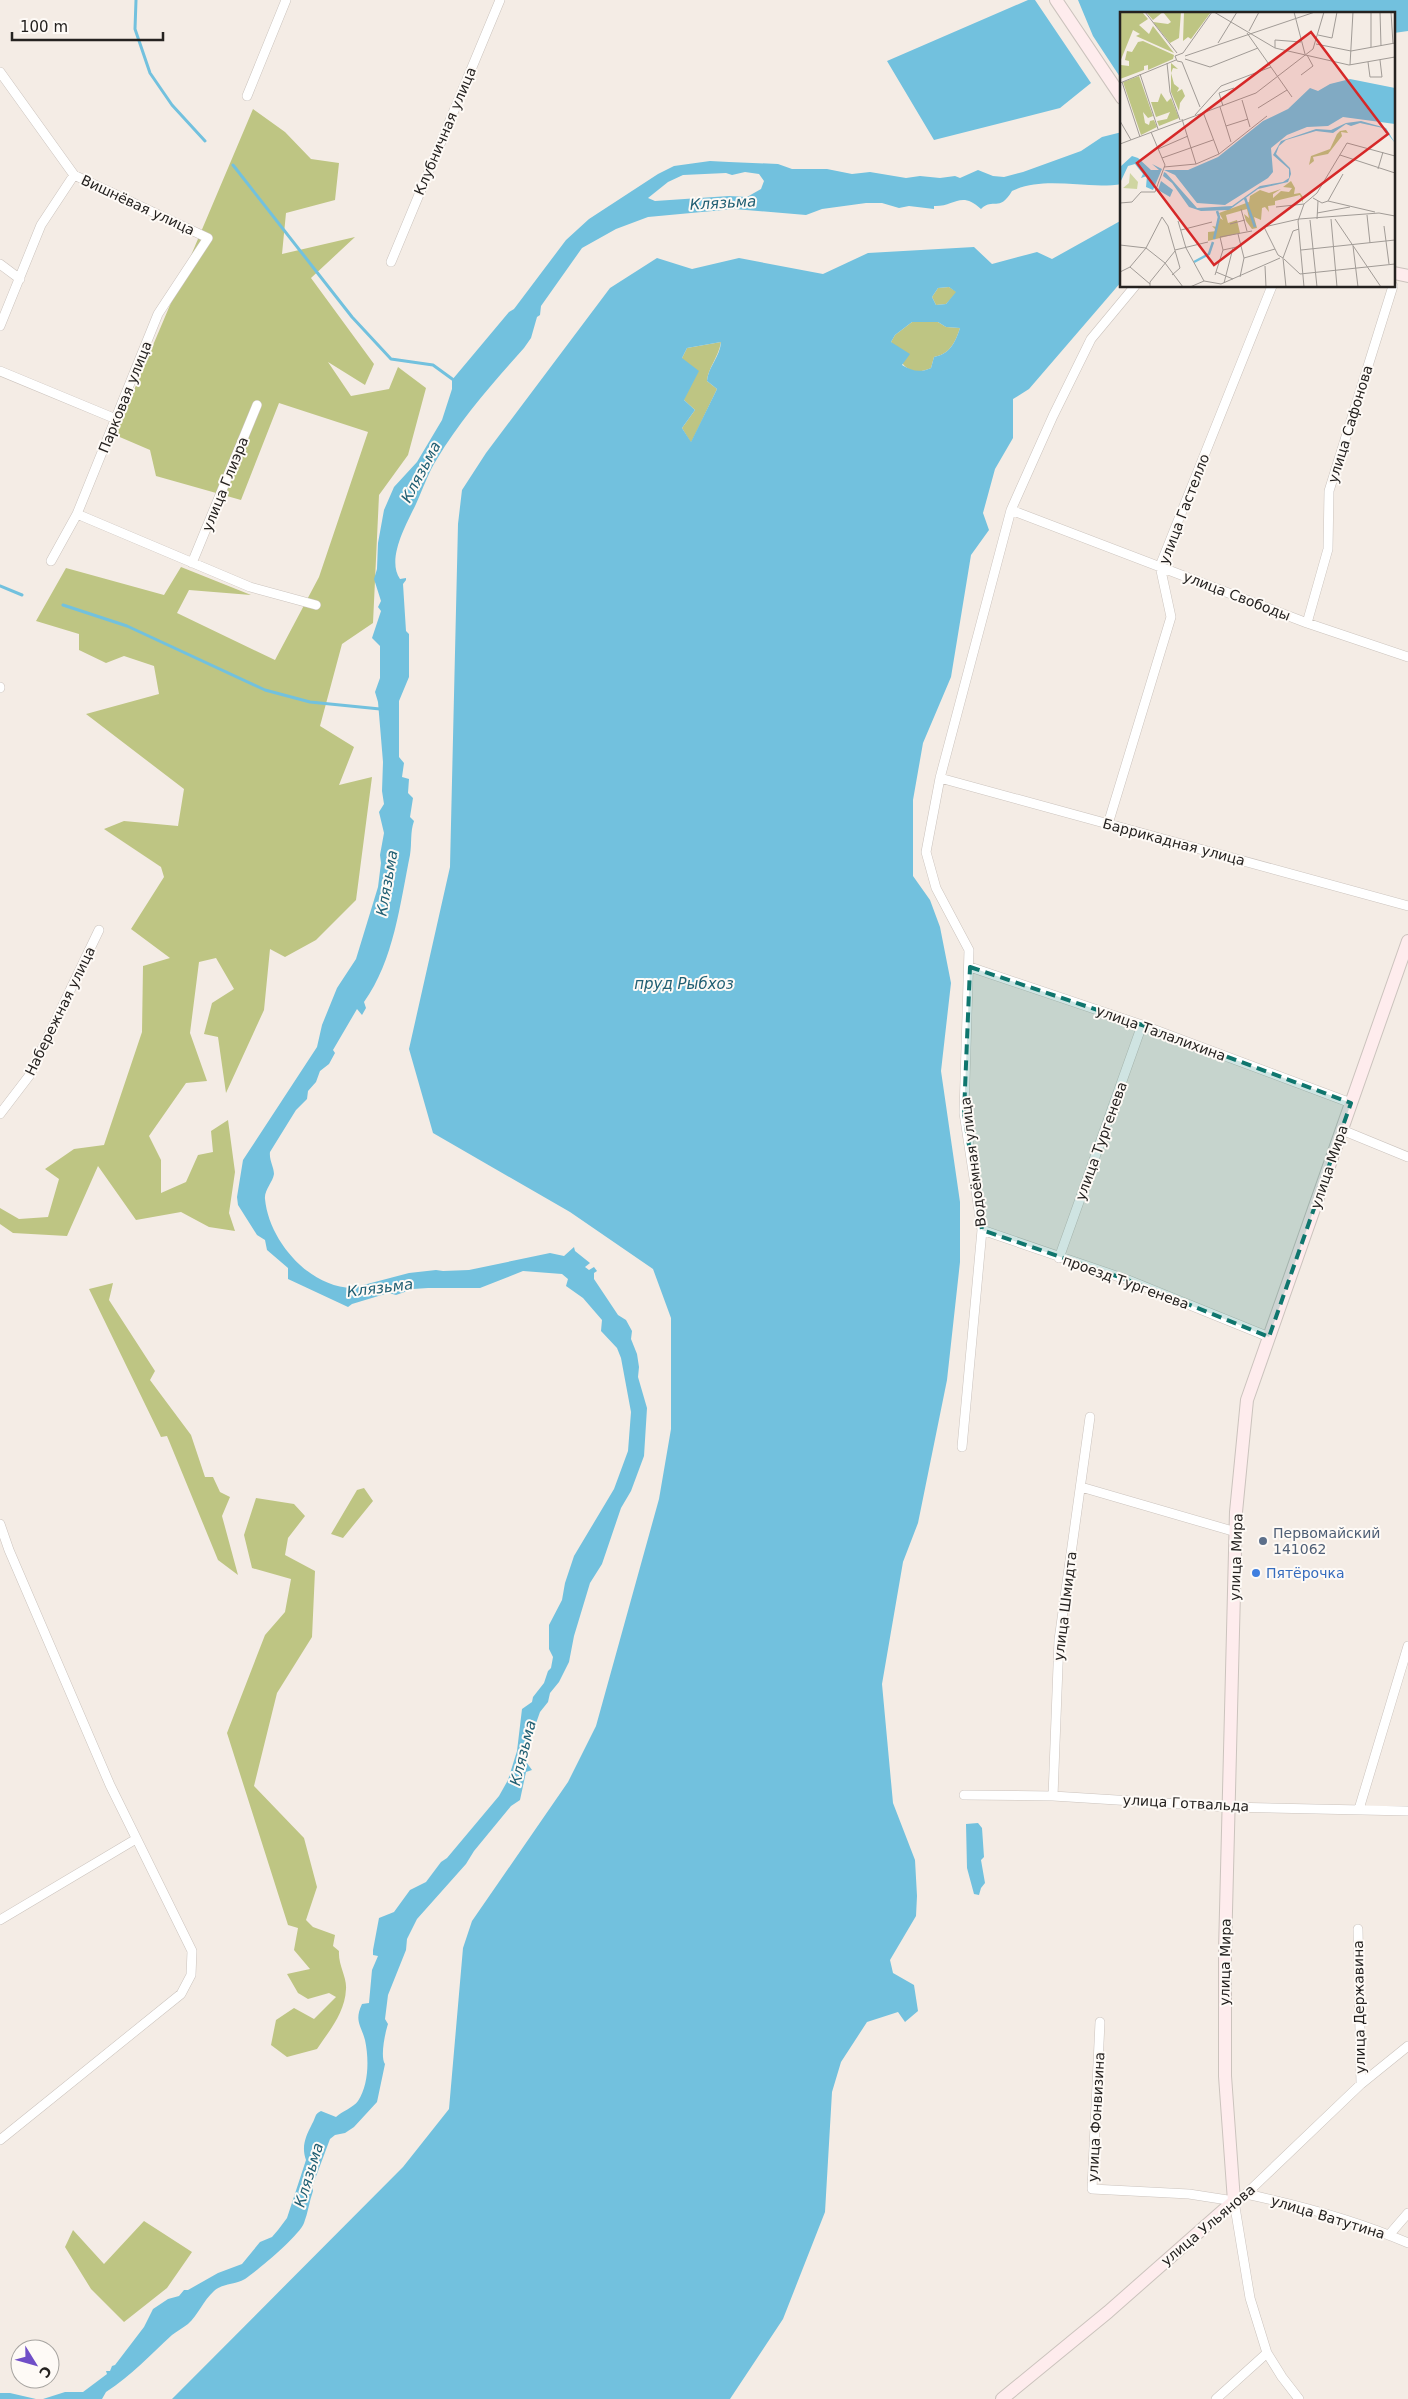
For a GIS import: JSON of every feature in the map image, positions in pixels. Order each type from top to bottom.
[{"type":"street","points":[[247,96],[286,0]]},
{"type":"street","name":"Клубничная улица","points":[[391,262],[500,0]]},
{"type":"street","points":[[1056,0],[1120,95]]},
{"type":"street","name":"Вишнёвая улица","points":[[0,72],[74,174],[208,238]]},
{"type":"street","points":[[0,326],[41,226],[74,174]]},
{"type":"street","name":"Парковая улица","points":[[51,561],[77,514],[158,314],[208,238]]},
{"type":"street","points":[[0,264],[20,279]]},
{"type":"street","name":"Водоёмная улица","points":[[962,1447],[982,1230],[964,1113],[970,967],[969,950],[936,888],[926,852],[940,778],[1011,510],[1053,416],[1091,339],[1133,288]]},
{"type":"street","name":"улица Гастелло","points":[[1108,824],[1171,617],[1160,566],[1271,288]]},
{"type":"street","name":"улица Сафонова","points":[[1307,623],[1328,549],[1329,491],[1392,288]]},
{"type":"street","points":[[0,372],[116,419]]},
{"type":"street","name":"улица Глиэра","points":[[192,563],[258,404]]},
{"type":"street","name":"улица Свободы","points":[[1011,510],[1307,623],[1408,657]]},
{"type":"street","points":[[77,514],[250,587],[316,605]]},
{"type":"street","name":"Баррикадная улица","points":[[940,778],[1408,906]]},
{"type":"street","name":"Набережная улица","points":[[0,1114],[29,1076],[99,930]]},
{"type":"street","name":"улица Мира","points":[[1234,2201],[1225,2076],[1228,1807],[1236,1532],[1247,1400],[1351,1103],[1404,968],[1408,941]]},
{"type":"street","name":"улица Талалихина","points":[[970,967],[1142,1025],[1351,1103]]},
{"type":"street","name":"улица Тургенева","points":[[1059,1258],[1142,1025]]},
{"type":"street","points":[[1342,1130],[1408,1157]]},
{"type":"street","name":"проезд Тургенева","points":[[982,1230],[1059,1258],[1128,1280],[1269,1337]]},
{"type":"street","name":"улица Шмидта","points":[[1053,1796],[1059,1640],[1090,1417]]},
{"type":"street","points":[[1081,1487],[1236,1532]]},
{"type":"street","points":[[0,1524],[9,1550],[102,1766],[192,1951],[191,1975],[181,1994],[0,2140]]},
{"type":"street","points":[[1359,1809],[1408,1646]]},
{"type":"street","name":"улица Готвальда","points":[[964,1795],[1053,1796],[1228,1807],[1359,1809],[1408,1812]]},
{"type":"street","points":[[0,1920],[136,1839]]},
{"type":"street","name":"улица Державина","points":[[1358,1930],[1361,2084]]},
{"type":"street","name":"улица Фонвизина","points":[[1100,2022],[1092,2189],[1189,2194],[1234,2201]]},
{"type":"street","name":"улица Ульянова","points":[[1002,2399],[1108,2312],[1234,2201],[1246,2194],[1361,2084],[1408,2046]]},
{"type":"street","name":"улица Ватутина","points":[[1246,2194],[1276,2200],[1389,2235],[1408,2244]]},
{"type":"street","points":[[1234,2201],[1250,2298],[1267,2353],[1299,2399]]},
{"type":"street","points":[[1389,2235],[1408,2213]]},
{"type":"street","points":[[1216,2399],[1267,2353]]},
{"type":"highlighted area","points":[[970,967],[1142,1025],[1351,1103],[1269,1337],[1128,1280],[982,1230],[964,1113]]},
{"type":"green space","points":[[253,109],[285,132],[311,159],[339,163],[335,200],[286,213],[282,254],[355,237],[311,278],[374,364],[365,385],[328,362],[351,396],[389,389],[398,367],[426,388],[408,455],[379,495],[373,623],[342,644],[320,726],[354,747],[339,785],[372,777],[356,900],[316,940],[285,957],[270,949],[264,1010],[226,1093],[218,1037],[204,1034],[212,1003],[234,989],[216,958],[199,962],[190,1033],[207,1081],[186,1083],[149,1136],[161,1160],[161,1193],[186,1182],[198,1155],[213,1152],[211,1131],[228,1120],[235,1172],[229,1213],[235,1231],[209,1227],[181,1212],[136,1220],[98,1166],[67,1236],[13,1233],[0,1224],[0,1208],[19,1219],[48,1217],[59,1179],[45,1169],[74,1149],[104,1145],[142,1032],[143,966],[170,958],[131,929],[164,877],[161,867],[104,829],[124,821],[178,826],[184,789],[86,714],[159,694],[154,666],[124,656],[106,663],[79,650],[79,634],[36,621],[66,568],[164,595],[181,567],[251,595],[189,590],[177,613],[275,660],[319,577],[368,432],[279,403],[241,500],[156,476],[150,450],[115,435]]},
{"type":"green space","points":[[949,287],[957,292],[946,304],[936,305],[932,297],[938,288]]},
{"type":"green space","points":[[912,322],[938,322],[946,327],[960,328],[951,347],[940,356],[934,357],[931,368],[922,371],[910,370],[905,366],[891,342],[895,335]]},
{"type":"green space","points":[[721,342],[707,381],[717,389],[691,443],[682,428],[695,410],[684,400],[682,358],[687,348]]},
{"type":"green space","points":[[113,1283],[109,1300],[155,1371],[150,1380],[191,1435],[205,1477],[213,1477],[220,1492],[230,1497],[222,1516],[238,1575],[218,1560],[167,1436],[161,1437],[89,1289]]},
{"type":"green space","points":[[364,1488],[373,1501],[343,1538],[331,1534],[357,1490]]},
{"type":"green space","points":[[256,1498],[294,1504],[305,1516],[288,1538],[285,1555],[315,1571],[312,1637],[277,1693],[254,1786],[304,1838],[317,1887],[306,1920],[313,1927],[335,1935],[333,1946],[339,1951],[346,1984],[345,1998],[340,2014],[317,2049],[287,2057],[271,2045],[276,2020],[294,2008],[314,2019],[336,1997],[329,1993],[308,1999],[298,1993],[287,1974],[310,1969],[294,1950],[298,1928],[288,1925],[227,1733],[265,1635],[285,1612],[291,1579],[252,1568],[244,1535]]},
{"type":"green space","points":[[144,2221],[192,2252],[167,2288],[124,2322],[91,2289],[65,2247],[73,2230],[104,2264]]},
{"type":"water","points":[[1028,0],[1035,0],[1091,83],[1060,108],[934,140],[887,61]]},
{"type":"water","points":[[1078,0],[1408,0],[1408,31],[1396,33],[1396,12],[1120,12],[1120,77],[1093,36]]},
{"type":"water","name":"Клязьма","points":[[1120,132],[1120,184],[1052,183],[1025,186],[1012,191],[1000,203],[989,204],[981,209],[974,203],[963,200],[934,206],[934,209],[909,206],[899,208],[882,203],[866,203],[822,209],[806,215],[734,209],[648,217],[616,229],[582,248],[541,306],[540,315],[537,317],[531,338],[467,416],[446,444],[428,475],[399,541],[395,562],[396,571],[400,579],[406,578],[403,584],[406,631],[409,634],[409,677],[399,701],[399,757],[404,763],[402,777],[409,779],[408,793],[413,798],[410,817],[414,821],[410,855],[399,912],[382,968],[364,1002],[366,1008],[362,1015],[357,1009],[333,1050],[335,1053],[329,1064],[320,1071],[316,1082],[308,1091],[307,1099],[296,1110],[270,1152],[274,1174],[265,1196],[268,1215],[274,1230],[294,1259],[321,1280],[336,1286],[352,1288],[409,1273],[436,1270],[469,1270],[550,1253],[564,1256],[574,1247],[575,1251],[590,1263],[585,1267],[589,1270],[594,1267],[597,1271],[594,1273],[594,1279],[618,1315],[626,1320],[632,1331],[631,1339],[637,1354],[639,1367],[638,1377],[647,1408],[644,1456],[631,1491],[621,1508],[602,1564],[590,1583],[574,1636],[569,1662],[559,1682],[550,1693],[548,1702],[540,1712],[529,1743],[527,1763],[532,1770],[526,1772],[520,1800],[511,1806],[474,1851],[466,1864],[417,1919],[407,1939],[406,1950],[388,1995],[385,2019],[388,2024],[383,2051],[385,2064],[377,2102],[354,2127],[330,2139],[312,2187],[313,2191],[307,2215],[301,2229],[277,2253],[245,2279],[214,2291],[188,2324],[172,2335],[132,2372],[106,2392],[102,2399],[43,2399],[65,2392],[83,2392],[107,2374],[106,2371],[110,2371],[144,2327],[153,2309],[168,2299],[179,2296],[184,2290],[188,2290],[218,2273],[242,2264],[260,2242],[272,2237],[287,2218],[306,2160],[305,2141],[316,2115],[321,2111],[336,2117],[356,2103],[362,2094],[366,2079],[367,2055],[365,2040],[358,2019],[362,2004],[369,2003],[372,1970],[378,1956],[373,1955],[373,1950],[379,1918],[394,1912],[410,1890],[426,1882],[441,1862],[447,1858],[499,1796],[508,1780],[517,1751],[522,1709],[532,1702],[533,1697],[544,1683],[551,1668],[553,1657],[549,1649],[549,1625],[562,1600],[565,1583],[574,1556],[614,1489],[628,1451],[631,1412],[621,1358],[617,1348],[601,1331],[602,1320],[583,1298],[566,1286],[568,1279],[562,1274],[523,1271],[480,1288],[413,1289],[396,1295],[385,1294],[352,1304],[348,1307],[288,1279],[288,1268],[267,1250],[265,1240],[257,1235],[238,1205],[237,1197],[243,1160],[317,1047],[322,1025],[337,988],[356,959],[378,887],[380,855],[384,833],[379,812],[384,804],[382,791],[383,762],[378,702],[375,692],[380,678],[380,646],[372,638],[381,611],[378,607],[381,601],[374,579],[377,569],[378,543],[384,510],[394,487],[417,462],[442,420],[452,389],[452,380],[509,312],[514,309],[566,240],[589,219],[658,174],[674,166],[710,161],[778,164],[792,169],[827,169],[852,174],[870,172],[906,178],[955,176],[960,178],[978,170],[993,176],[1004,177],[1081,151],[1102,137]],"holes":[[[745,172],[759,174],[764,181],[761,189],[747,197],[729,196],[655,201],[648,198],[668,182],[683,175],[726,173],[732,175]]]},
{"type":"water","name":"пруд Рыбхоз","points":[[1120,221],[1120,283],[1029,389],[1013,399],[1013,438],[995,469],[983,513],[989,530],[971,555],[951,677],[923,743],[913,800],[913,876],[930,900],[940,927],[951,983],[941,1071],[960,1202],[960,1262],[947,1380],[918,1523],[903,1562],[882,1684],[893,1803],[915,1860],[917,1896],[916,1916],[890,1960],[893,1973],[914,1985],[918,2011],[905,2022],[898,2012],[867,2022],[841,2062],[832,2092],[825,2212],[783,2319],[730,2399],[172,2399],[403,2167],[449,2109],[463,1948],[472,1921],[568,1782],[596,1726],[659,1499],[671,1429],[671,1318],[653,1269],[570,1212],[433,1133],[409,1049],[450,867],[458,524],[462,490],[486,453],[610,288],[657,258],[692,269],[739,258],[823,274],[868,253],[974,247],[992,264],[1037,252],[1052,259]],"holes":[[[949,287],[956,292],[946,304],[936,305],[932,297],[938,288]],[[912,322],[938,322],[946,327],[960,328],[951,347],[940,356],[934,357],[931,368],[920,371],[902,365],[910,354],[891,342],[895,335]],[[721,342],[707,381],[717,389],[691,442],[682,428],[695,410],[684,400],[699,371],[682,358],[687,348]]]},
{"type":"water","points":[[978,1823],[982,1828],[984,1857],[981,1860],[985,1883],[979,1895],[974,1894],[967,1868],[966,1824]]},
{"type":"water","points":[[0,2393],[10,2393],[36,2399],[0,2399]]},
{"type":"waterway","points":[[136,0],[135,29],[150,73],[172,105],[205,141]]},
{"type":"waterway","points":[[233,165],[352,317],[391,359],[433,365],[455,381]]},
{"type":"waterway","points":[[0,586],[22,595]]},
{"type":"waterway","points":[[63,605],[127,626],[265,690],[310,702],[380,709]]},
{"type":"place","name":"Первомайский 141062","points":[[1263,1541]]},
{"type":"place","name":"Пятёрочка","points":[[1256,1573]]}]
